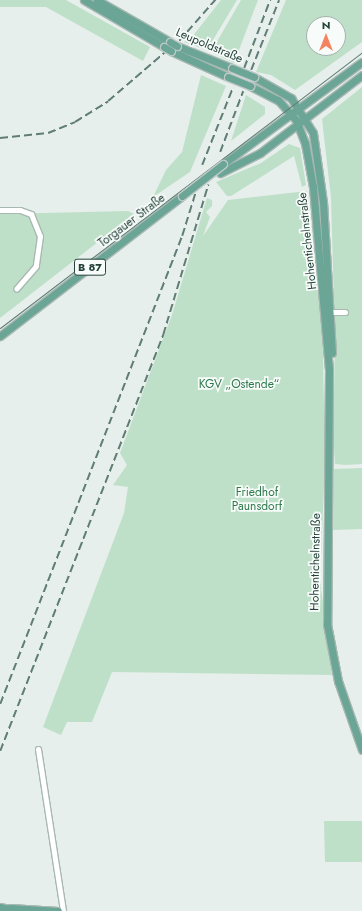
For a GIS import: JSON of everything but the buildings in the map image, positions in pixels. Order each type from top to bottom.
[{"type":"main road","name":"Leupoldstraße","points":[[84,0],[171,51],[278,100],[293,115]]},
{"type":"main road","name":"Leupoldstraße","points":[[97,0],[177,46],[254,77],[281,91],[300,109],[307,119]]},
{"type":"main road","name":"Torgauer Straße","points":[[0,336],[223,164],[293,115],[362,62]]},
{"type":"main road","name":"Torgauer Straße","points":[[181,197],[220,173],[260,153],[299,126],[362,75]]},
{"type":"main road","name":"Hohentichelnstraße","points":[[293,115],[299,126],[310,166],[318,224],[329,369]]},
{"type":"main road","name":"Hohentichelnstraße","points":[[307,119],[320,178],[332,312],[329,369],[327,624],[338,681],[362,750]]},
{"type":"main road","points":[[0,907],[23,911]]},
{"type":"main road","points":[[10,908],[32,907],[58,911]]},
{"type":"street","points":[[0,210],[20,210],[31,214],[40,236],[36,266],[16,289]]},
{"type":"street","points":[[332,312],[346,312]]},
{"type":"street","points":[[38,749],[63,911]]},
{"type":"green space","points":[[0,0],[66,0],[150,47],[143,61],[46,7],[0,7]]},
{"type":"green space","points":[[221,0],[237,0],[207,50],[184,42],[192,37]]},
{"type":"green space","points":[[241,0],[258,0],[234,63],[211,52]]},
{"type":"green space","points":[[286,0],[362,0],[362,42],[346,53],[346,16],[306,16],[306,56],[342,56],[295,90],[271,75],[256,72]]},
{"type":"green space","points":[[201,75],[226,86],[190,172],[153,197],[166,170],[182,152]]},
{"type":"green space","points":[[362,87],[362,464],[346,465],[335,464],[333,436],[335,340],[331,198],[322,119]]},
{"type":"green space","points":[[246,95],[265,107],[265,114],[231,141]]},
{"type":"green space","points":[[289,144],[300,148],[306,185],[302,187],[294,156],[231,196],[227,196],[216,182],[261,163]]},
{"type":"green space","name":"KGV „Ostende“","points":[[307,191],[322,302],[325,467],[320,579],[332,675],[112,672],[92,722],[67,722],[61,735],[43,727],[124,513],[128,487],[113,485],[127,465],[120,453],[172,315],[207,198],[212,200],[212,206],[206,212],[210,217],[203,236],[228,200]]},
{"type":"green space","points":[[128,211],[134,214],[0,318],[0,214]]},
{"type":"green space","points":[[362,468],[362,529],[332,530],[334,469]]},
{"type":"green space","points":[[324,821],[362,821],[362,862],[325,862]]},
{"type":"tram line","points":[[0,328],[362,52]]},
{"type":"railway","points":[[179,41],[215,0]]},
{"type":"railway","points":[[244,68],[270,0]]},
{"type":"railway","points":[[251,70],[279,0]]},
{"type":"railway","points":[[0,138],[48,133],[75,122],[108,101],[164,53]]},
{"type":"railway","points":[[202,165],[233,87]]},
{"type":"railway","points":[[220,152],[243,91]]},
{"type":"railway","points":[[0,751],[163,335],[208,185]]},
{"type":"railway","points":[[0,704],[182,236],[195,194]]},
{"type":"park label","name":"Friedhof Paunsdorf","points":[[257,500]]}]
